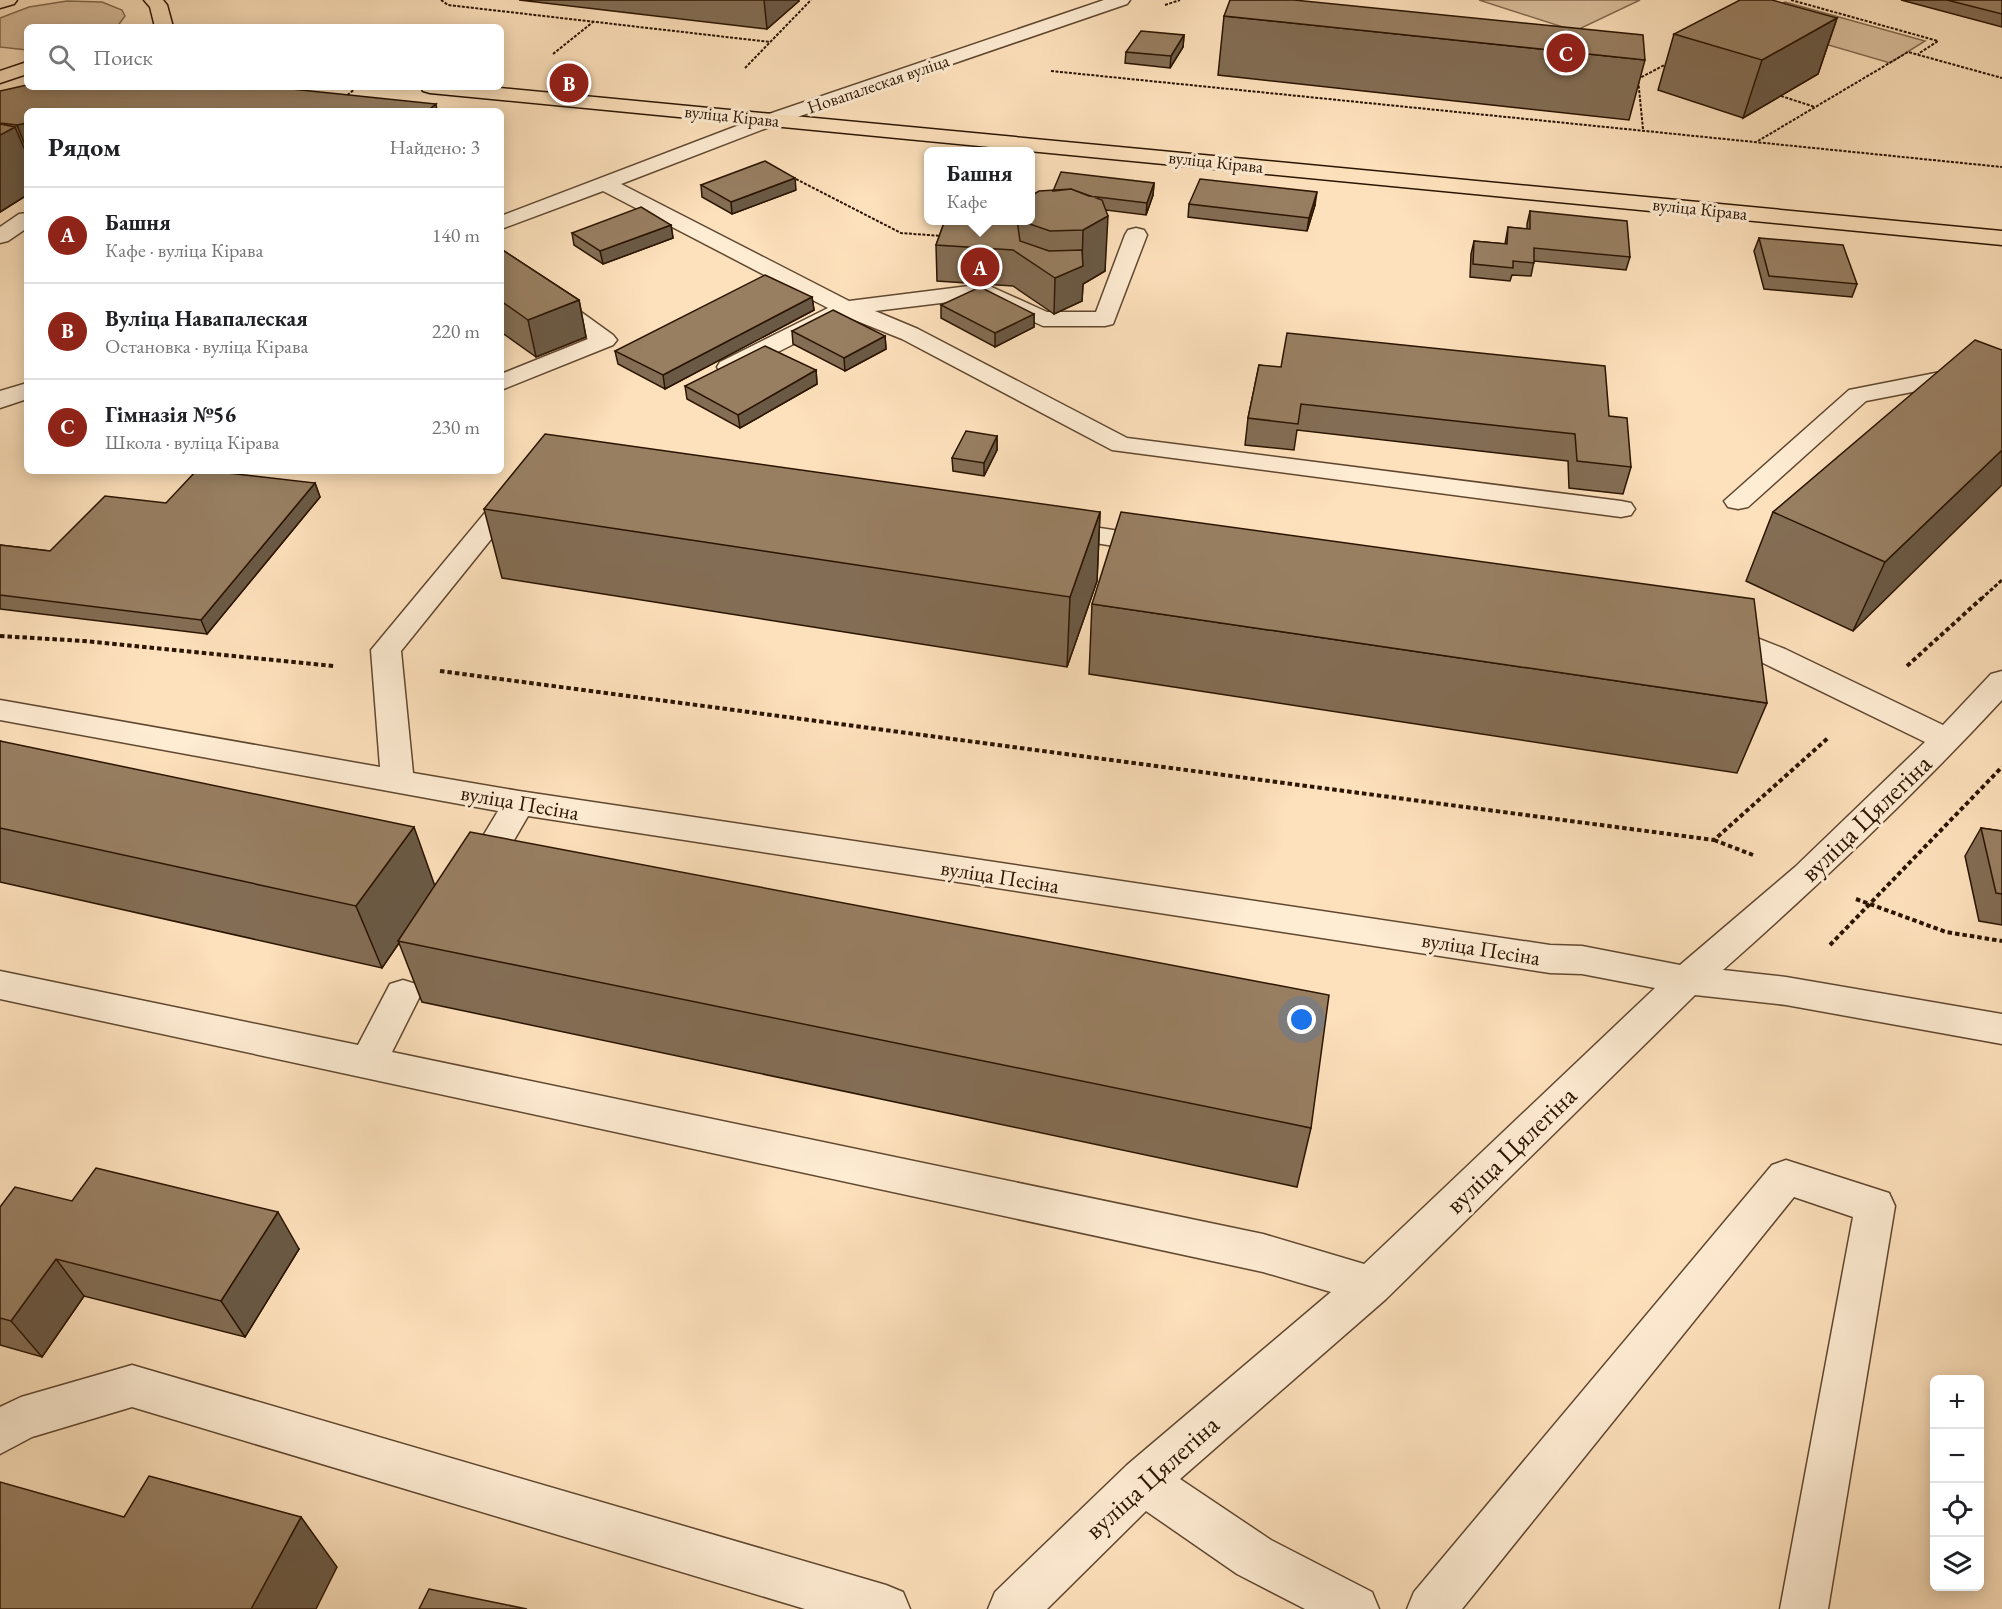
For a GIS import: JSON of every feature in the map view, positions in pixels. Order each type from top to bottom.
[{"type":"main road","points":[[0,2],[6,0]]},
{"type":"main road","points":[[0,59],[24,63]]},
{"type":"main road","points":[[0,77],[24,69]]},
{"type":"main road","name":"вуліца Кірава","points":[[461,90],[2002,238]]},
{"type":"street","name":"Новапалеская вуліца","points":[[504,222],[770,120],[1121,0]]},
{"type":"street","points":[[605,184],[846,308],[910,334],[1121,445],[1621,509]]},
{"type":"street","points":[[0,236],[24,221]]},
{"type":"street","points":[[710,377],[846,308],[984,291],[1043,319],[1105,320],[1136,235]]},
{"type":"street","points":[[504,267],[605,340],[504,382]]},
{"type":"street","points":[[1738,501],[1858,395],[1981,371],[2002,379]]},
{"type":"street","points":[[0,400],[24,391]]},
{"type":"street","points":[[397,780],[386,650],[529,477],[540,474]]},
{"type":"street","points":[[1029,525],[1182,549]]},
{"type":"street","points":[[1698,631],[1722,635],[1774,656],[1947,740]]},
{"type":"street","name":"вуліца Цялегіна","points":[[1012,1609],[1143,1481],[1371,1285],[1687,980],[1807,876],[1947,740],[2002,681]]},
{"type":"street","name":"вуліца Песіна","points":[[0,710],[519,803],[1550,959],[1582,960],[1687,980],[1786,991],[2002,1029]]},
{"type":"street","points":[[466,892],[519,803]]},
{"type":"street","points":[[0,985],[1263,1253],[1371,1285]]},
{"type":"street","points":[[367,1064],[403,994]]},
{"type":"street","points":[[1431,1609],[1786,1177],[1875,1206],[1804,1609]]},
{"type":"street","points":[[0,1432],[21,1419],[132,1386],[886,1609]]},
{"type":"street","points":[[1143,1481],[1254,1557],[1355,1609]]},
{"type":"path","points":[[441,0],[448,5],[770,42]]},
{"type":"path","points":[[745,68],[811,0]]},
{"type":"path","points":[[1791,0],[1938,41],[1918,54]]},
{"type":"path","points":[[552,55],[593,22]]},
{"type":"path","points":[[1758,141],[1908,52],[2002,78]]},
{"type":"path","points":[[1643,129],[1638,79],[1677,58]]},
{"type":"path","points":[[1051,71],[2002,167]]},
{"type":"path","points":[[336,104],[353,90]]},
{"type":"path","points":[[1781,96],[1816,107]]},
{"type":"path","points":[[788,174],[901,233],[946,236]]},
{"type":"path","points":[[0,636],[63,637],[253,661],[453,672],[1714,840],[2002,579]]},
{"type":"path","points":[[1786,991],[2002,767]]},
{"type":"shaded area","points":[[1479,0],[1640,0],[1575,31]]},
{"type":"shaded area","points":[[67,1],[102,2],[122,10],[125,16],[119,24],[24,24],[24,50],[0,47],[0,18],[29,7]]},
{"type":"shaded area","points":[[1785,2],[1925,41],[1890,63],[1746,21]]},
{"type":"building","points":[[1230,0],[1294,0],[1643,35],[1645,60],[1224,16]]},
{"type":"building","points":[[1740,0],[1772,0],[1837,18],[1762,60],[1674,34]]},
{"type":"building","points":[[1947,0],[2002,0],[2002,14]]},
{"type":"building","points":[[1141,31],[1184,35],[1171,56],[1126,52]]},
{"type":"building","points":[[24,86],[24,90],[301,90],[436,104],[431,108],[24,108],[24,124],[17,125],[0,123],[0,91]]},
{"type":"building","points":[[0,124],[15,127],[0,135]]},
{"type":"building","points":[[765,161],[795,178],[731,202],[701,185]]},
{"type":"building","points":[[1061,172],[1154,183],[1147,203],[1089,196],[1071,189],[1053,191]]},
{"type":"building","points":[[1200,179],[1317,192],[1309,218],[1189,204]]},
{"type":"building","points":[[1071,189],[1102,200],[1108,216],[1083,230],[1050,231],[1033,225],[1035,225],[1035,194],[1039,191]]},
{"type":"building","points":[[641,207],[671,225],[600,251],[572,233]]},
{"type":"building","points":[[1530,211],[1627,221],[1630,257],[1534,248],[1534,263],[1513,261],[1513,268],[1473,264],[1474,241],[1507,244],[1508,227],[1530,229]]},
{"type":"building","points":[[943,225],[1018,225],[1020,241],[1049,251],[1082,250],[1083,266],[1055,278],[1013,250],[936,245]]},
{"type":"building","points":[[1759,238],[1843,245],[1857,284],[1769,276]]},
{"type":"building","points":[[504,251],[579,300],[528,320],[504,303]]},
{"type":"building","points":[[765,275],[812,297],[663,375],[615,351]]},
{"type":"building","points":[[980,287],[1034,314],[995,333],[941,305]]},
{"type":"building","points":[[833,310],[885,336],[844,358],[792,331]]},
{"type":"building","points":[[1287,333],[1605,366],[1609,416],[1627,418],[1631,467],[1577,461],[1575,434],[1301,404],[1298,424],[1248,418],[1259,365],[1281,367]]},
{"type":"building","points":[[1975,340],[2002,350],[2002,450],[1885,562],[1773,512]]},
{"type":"building","points":[[765,346],[816,370],[738,415],[685,386]]},
{"type":"building","points":[[966,431],[997,436],[984,463],[952,458]]},
{"type":"building","points":[[545,434],[1100,512],[1070,597],[484,509]]},
{"type":"building","points":[[193,474],[236,474],[315,483],[201,620],[0,595],[0,545],[50,551],[105,496],[166,503]]},
{"type":"building","points":[[1121,512],[1754,599],[1767,703],[1092,604]]},
{"type":"building","points":[[0,741],[414,827],[356,906],[0,828]]},
{"type":"building","points":[[1981,828],[2002,831],[2002,894],[1996,893]]},
{"type":"building","points":[[470,832],[1329,995],[1311,1128],[398,941]]},
{"type":"building","points":[[96,1168],[278,1212],[221,1301],[56,1259],[11,1321],[0,1318],[0,1207],[15,1187],[72,1201]]},
{"type":"building","points":[[149,1476],[301,1517],[251,1609],[0,1609],[0,1482],[124,1517]]},
{"type":"building","points":[[429,1589],[527,1609],[419,1609]]},
{"type":"place","name":"Гімназія №56","points":[[1566,53]]},
{"type":"place","name":"Вуліца Навапалеская","points":[[569,83]]},
{"type":"place","name":"Башня","points":[[980,267]]}]
